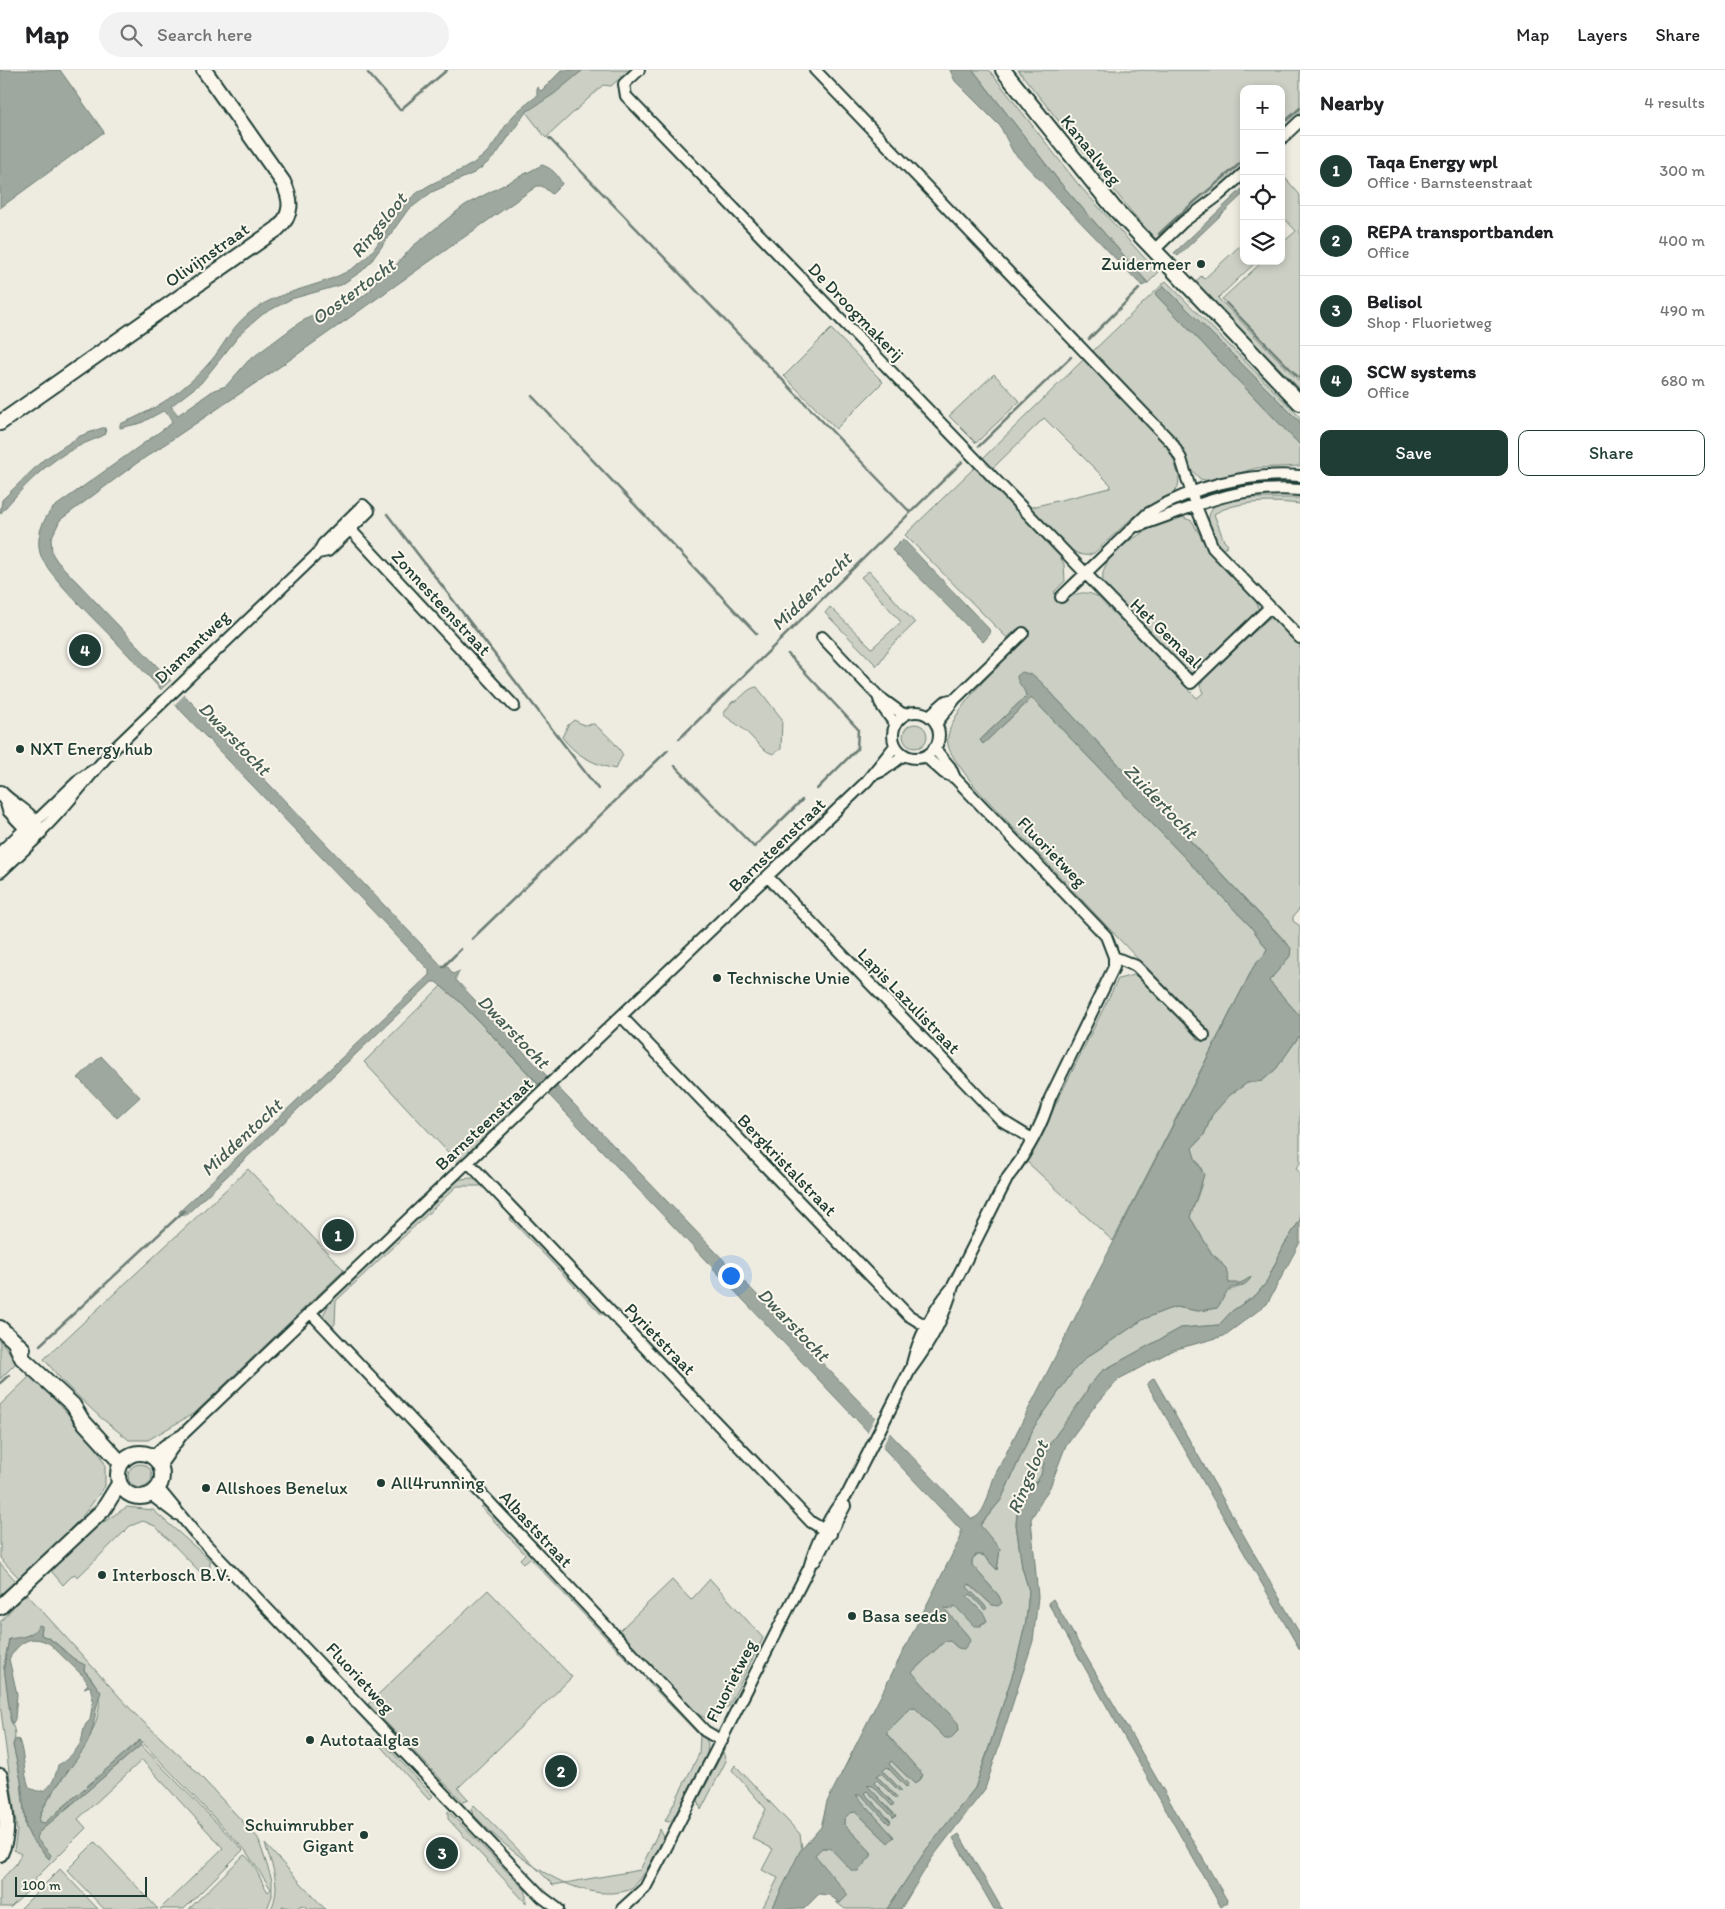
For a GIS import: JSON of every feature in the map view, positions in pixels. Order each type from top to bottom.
[{"type":"street","name":"Olivijnstraat","points":[[1,423],[277,229],[287,218],[290,200],[283,182],[204,70]]},
{"type":"street","name":"De Droogmakerij","points":[[639,70],[624,84],[626,96],[1085,573]]},
{"type":"street","points":[[816,70],[1172,443],[1181,459],[1194,504],[1213,548],[1300,638]]},
{"type":"street","name":"Kanaalweg","points":[[1003,70],[1112,207],[1300,403]]},
{"type":"street","points":[[1285,134],[1300,121]]},
{"type":"street","points":[[1153,251],[1183,222],[1218,196],[1242,175]]},
{"type":"street","points":[[1061,597],[1147,514],[1158,508],[1191,493],[1242,478],[1274,475],[1300,476]]},
{"type":"street","points":[[1135,527],[1194,504],[1258,489],[1300,490]]},
{"type":"street","name":"Diamantweg","points":[[0,855],[79,792],[93,770],[164,699],[318,554],[323,544],[348,526]]},
{"type":"street","name":"Zonnesteenstraat","points":[[348,526],[514,706]]},
{"type":"street","name":"Het Gemaal","points":[[1085,573],[1191,684],[1270,607]]},
{"type":"street","points":[[936,724],[954,699],[1023,633]]},
{"type":"street","points":[[822,637],[878,696],[904,715]]},
{"type":"street","points":[[878,696],[881,706],[896,724]]},
{"type":"street","points":[[929,716],[946,701],[954,699]]},
{"type":"street","points":[[914,712],[929,716],[936,724],[938,739],[934,748],[925,756],[918,758],[904,755],[895,746],[893,735],[896,724],[904,715],[914,712]]},
{"type":"street","name":"Barnsteenstraat","points":[[156,1461],[875,774],[895,746]]},
{"type":"street","name":"Fluorietweg","points":[[622,1909],[645,1888],[722,1742],[809,1568],[818,1557],[828,1532],[845,1507],[848,1493],[910,1370],[922,1354],[931,1329],[948,1304],[953,1286],[1008,1177],[1020,1163],[1029,1138],[1045,1114],[1050,1098],[1112,975],[1114,957],[1106,936],[955,778],[950,767],[934,748]]},
{"type":"street","name":"Barnsteenstraat","points":[[875,774],[884,770],[904,755]]},
{"type":"street","name":"Fluorietweg","points":[[925,756],[944,773],[955,778]]},
{"type":"street","points":[[3,796],[10,810],[34,828]]},
{"type":"street","name":"Diamantweg","points":[[0,870],[34,828]]},
{"type":"street","name":"Lapis Lazulistraat","points":[[768,877],[1001,1120],[1029,1138]]},
{"type":"street","points":[[1114,957],[1136,966],[1204,1035]]},
{"type":"street","name":"Bergkristalstraat","points":[[621,1016],[908,1315],[931,1329]]},
{"type":"street","name":"Pyrietstraat","points":[[468,1162],[811,1522],[828,1532]]},
{"type":"street","name":"Albaststraat","points":[[310,1312],[705,1731],[722,1742]]},
{"type":"street","points":[[0,1328],[16,1345],[22,1358],[73,1405],[82,1420],[126,1459]]},
{"type":"street","points":[[144,1454],[156,1461],[162,1479],[154,1492],[139,1498],[123,1489],[118,1470],[126,1459],[144,1454]]},
{"type":"street","points":[[0,1608],[123,1489]]},
{"type":"street","name":"Fluorietweg","points":[[154,1492],[536,1891],[558,1909]]},
{"type":"street","points":[[0,1776],[7,1827],[5,1841],[0,1854]]},
{"type":"shaded area","points":[[0,70],[60,70],[104,132],[0,208]]},
{"type":"shaded area","points":[[562,70],[583,70],[554,94],[526,112],[496,155],[485,165],[474,173],[432,192],[407,211],[370,263],[362,271],[341,285],[291,299],[263,314],[242,332],[201,383],[171,406],[178,415],[214,390],[226,386],[248,361],[299,323],[317,313],[359,299],[370,291],[377,279],[396,265],[413,246],[465,205],[542,165],[554,172],[562,184],[552,194],[542,186],[537,186],[278,368],[137,463],[60,520],[51,539],[52,553],[57,561],[441,965],[447,966],[453,974],[460,971],[456,980],[972,1519],[981,1512],[995,1475],[1254,966],[1267,949],[1251,927],[1032,698],[983,744],[980,740],[1026,696],[1017,676],[1022,672],[1033,675],[1040,681],[1291,948],[1290,956],[1269,981],[1300,1016],[1300,1035],[1276,1069],[1262,1081],[1247,1083],[1230,1095],[1212,1115],[1204,1135],[1192,1148],[1196,1161],[1204,1175],[1190,1217],[1212,1254],[1226,1268],[1229,1283],[1241,1283],[1251,1277],[1245,1284],[1231,1288],[1217,1308],[1198,1311],[1176,1307],[1144,1319],[1087,1357],[1074,1370],[1034,1427],[1001,1500],[980,1525],[1000,1549],[997,1570],[983,1555],[976,1555],[972,1560],[972,1565],[999,1596],[1002,1603],[998,1606],[992,1605],[969,1584],[967,1587],[987,1608],[985,1610],[970,1594],[967,1597],[984,1614],[987,1621],[981,1624],[981,1626],[974,1626],[955,1606],[952,1609],[944,1608],[968,1636],[970,1641],[964,1649],[958,1648],[950,1641],[945,1641],[912,1672],[958,1723],[959,1730],[951,1738],[945,1738],[915,1708],[911,1708],[886,1733],[923,1775],[915,1784],[891,1761],[889,1764],[908,1784],[906,1787],[887,1767],[883,1771],[901,1790],[900,1792],[881,1773],[877,1776],[897,1797],[896,1799],[877,1780],[874,1783],[894,1804],[892,1806],[873,1786],[867,1785],[896,1816],[894,1818],[867,1791],[864,1793],[891,1822],[889,1824],[861,1795],[856,1795],[894,1837],[888,1843],[856,1812],[850,1813],[844,1819],[844,1824],[871,1852],[871,1856],[858,1871],[852,1871],[830,1848],[822,1848],[815,1855],[848,1895],[840,1903],[829,1895],[819,1894],[804,1909],[772,1909],[800,1851],[821,1827],[827,1802],[961,1537],[961,1530],[513,1057],[460,1002],[436,982],[432,982],[185,1216],[179,1212],[429,975],[429,970],[62,585],[44,562],[39,547],[41,529],[53,508],[172,423],[170,416],[163,411],[141,423],[120,428],[120,424],[145,413],[169,399],[191,382],[210,362],[241,320],[260,306],[288,293],[332,279],[359,264],[373,250],[397,214],[410,199],[418,192],[482,157],[494,144],[511,118],[537,96],[537,87],[541,91]]},
{"type":"shaded area","points":[[583,70],[630,70],[611,86],[603,85],[546,138],[526,112]]},
{"type":"shaded area","points":[[950,70],[973,70],[1062,185],[1148,283],[1142,286],[1013,152],[1000,126],[955,81]]},
{"type":"shaded area","points":[[973,70],[989,70],[1078,184],[1158,273],[1148,283],[1062,185]]},
{"type":"shaded area","points":[[1018,70],[1300,70],[1300,113],[1285,127],[1285,85],[1240,85],[1240,170],[1214,195],[1157,241],[1129,209]]},
{"type":"shaded area","points":[[1285,178],[1300,195],[1300,378],[1222,299],[1259,265],[1285,265],[1285,241],[1296,231],[1285,219]]},
{"type":"shaded area","points":[[1240,191],[1240,197],[1178,256],[1174,253]]},
{"type":"shaded area","points":[[1240,246],[1240,265],[1253,265],[1218,298],[1300,382],[1300,389],[1195,283],[1201,276],[1204,279]]},
{"type":"shaded area","points":[[1166,281],[1300,417],[1300,422],[1247,370],[1155,294],[1300,445],[1300,466],[1257,468],[1210,481],[1200,479],[1189,467],[1178,441],[1092,352]]},
{"type":"shaded area","points":[[1164,286],[1300,422],[1300,445],[1155,294]]},
{"type":"shaded area","points":[[831,329],[883,382],[836,429],[784,376]]},
{"type":"shaded area","points":[[1084,359],[1171,451],[1179,477],[1178,488],[1172,494],[1131,519],[1094,553],[1086,555],[1068,548],[1028,508],[1110,488],[1111,485],[1044,418],[992,469],[982,459]]},
{"type":"shaded area","points":[[994,374],[1020,401],[976,443],[949,416]]},
{"type":"shaded area","points":[[105,428],[106,434],[80,445],[55,460],[26,485],[0,514],[2,500],[43,460],[80,436]]},
{"type":"shaded area","points":[[975,467],[1060,557],[1064,564],[1065,581],[1054,592],[1064,602],[1079,593],[1097,596],[1197,698],[1203,693],[1200,686],[1201,682],[1269,618],[1274,618],[1300,645],[1300,908],[1293,917],[1293,921],[1300,926],[1300,1016],[1269,981],[1290,956],[1288,944],[1040,681],[1025,690],[1026,696],[980,740],[983,744],[1032,698],[1251,927],[1267,949],[1254,966],[1113,1241],[1027,1162],[1118,979],[1134,975],[1143,979],[1203,1040],[1209,1034],[975,787],[949,750],[949,733],[955,719],[965,704],[991,674],[1026,639],[1017,629],[1007,638],[905,535]]},
{"type":"shaded area","points":[[1296,479],[1295,483],[1253,484],[1222,494],[1220,486],[1239,482]]},
{"type":"shaded area","points":[[1237,498],[1300,498],[1300,504],[1267,502],[1244,504],[1223,509],[1214,514],[1224,541],[1228,545],[1222,551],[1211,534],[1208,521],[1209,515],[1217,503]]},
{"type":"shaded area","points":[[1180,516],[1192,521],[1210,553],[1255,597],[1259,611],[1198,672],[1193,673],[1183,670],[1115,599],[1103,581],[1104,570],[1109,560],[1119,550],[1144,532]]},
{"type":"shaded area","points":[[903,539],[989,629],[990,634],[983,642],[892,550]]},
{"type":"shaded area","points":[[869,571],[915,623],[890,647],[877,666],[825,613],[830,607],[872,648],[901,622],[861,577]]},
{"type":"shaded area","points":[[757,687],[782,719],[781,749],[773,754],[763,749],[744,729],[723,714],[732,702],[739,699],[750,689]]},
{"type":"shaded area","points":[[574,720],[584,725],[594,724],[617,746],[623,755],[615,769],[585,758],[567,743],[562,737],[568,725]]},
{"type":"shaded area","points":[[910,724],[920,724],[927,731],[927,741],[920,748],[910,748],[903,741],[903,731]]},
{"type":"shaded area","points":[[441,986],[460,1002],[538,1084],[458,1163],[364,1062]]},
{"type":"shaded area","points":[[1300,1035],[1300,1163],[1296,1168],[1300,1174],[1300,1220],[1284,1245],[1266,1283],[1256,1295],[1232,1311],[1219,1325],[1181,1328],[1102,1371],[1089,1386],[1085,1396],[1048,1446],[1041,1475],[1017,1514],[1016,1524],[1022,1567],[1029,1591],[1026,1621],[1016,1664],[975,1788],[926,1850],[887,1909],[845,1909],[836,1902],[840,1903],[825,1868],[815,1855],[822,1848],[830,1848],[858,1871],[871,1856],[871,1852],[844,1824],[844,1819],[850,1812],[856,1812],[888,1843],[894,1837],[856,1795],[861,1795],[891,1821],[864,1793],[867,1790],[894,1818],[896,1816],[866,1785],[873,1786],[894,1804],[874,1783],[877,1780],[896,1799],[897,1797],[877,1776],[880,1772],[900,1792],[901,1790],[883,1771],[887,1767],[906,1786],[907,1784],[889,1764],[891,1761],[915,1784],[923,1776],[886,1733],[911,1708],[915,1708],[912,1672],[945,1641],[950,1641],[958,1648],[968,1636],[943,1608],[955,1606],[981,1626],[982,1623],[985,1623],[983,1614],[967,1597],[970,1594],[985,1610],[987,1608],[966,1586],[969,1584],[992,1605],[999,1596],[972,1565],[972,1560],[976,1555],[983,1555],[997,1570],[1000,1549],[979,1527],[1001,1500],[1034,1427],[1074,1370],[1087,1357],[1144,1319],[1166,1310],[1176,1307],[1198,1311],[1217,1308],[1227,1291],[1242,1286],[1251,1278],[1237,1285],[1229,1283],[1221,1261],[1212,1254],[1190,1217],[1201,1187],[1203,1175],[1201,1167],[1193,1155],[1192,1148],[1204,1135],[1212,1115],[1230,1095],[1247,1083],[1262,1081],[1276,1069]]},
{"type":"shaded area","points":[[101,1056],[140,1097],[117,1118],[78,1078]]},
{"type":"shaded area","points":[[248,1169],[344,1270],[196,1412],[148,1440],[129,1440],[100,1417],[64,1383],[44,1359]]},
{"type":"shaded area","points":[[471,1178],[483,1184],[481,1186],[457,1186],[336,1301],[335,1324],[330,1329],[323,1315],[331,1300],[454,1183],[460,1179]]},
{"type":"shaded area","points":[[511,1217],[603,1311],[602,1315],[510,1219]]},
{"type":"shaded area","points":[[1300,1220],[1300,1242],[1267,1304],[1224,1336],[1173,1350],[1119,1379],[1094,1407],[1066,1445],[1050,1487],[1031,1519],[1038,1597],[1033,1641],[985,1789],[932,1858],[901,1909],[887,1909],[926,1850],[975,1788],[986,1757],[1016,1664],[1026,1621],[1029,1591],[1022,1567],[1016,1524],[1017,1514],[1020,1505],[1041,1475],[1048,1446],[1084,1396],[1089,1386],[1102,1371],[1181,1328],[1219,1325],[1232,1311],[1256,1295],[1266,1283],[1284,1245]]},
{"type":"shaded area","points":[[0,1340],[17,1362],[0,1379]]},
{"type":"shaded area","points":[[31,1375],[73,1419],[96,1447],[105,1464],[105,1486],[82,1517],[20,1579],[0,1558],[0,1405]]},
{"type":"shaded area","points":[[1154,1378],[1300,1634],[1300,1650],[1147,1384]]},
{"type":"shaded area","points":[[135,1464],[145,1464],[152,1471],[152,1481],[145,1488],[135,1488],[128,1481],[128,1471]]},
{"type":"shaded area","points":[[484,1506],[632,1660],[631,1664],[530,1558],[524,1563],[520,1559],[525,1554],[481,1507]]},
{"type":"shaded area","points":[[127,1507],[153,1510],[210,1560],[210,1569],[203,1575],[155,1526],[143,1521],[130,1526],[78,1577],[74,1574],[63,1585],[52,1572],[62,1556],[84,1537]]},
{"type":"shaded area","points":[[0,1563],[16,1581],[0,1595]]},
{"type":"shaded area","points":[[710,1579],[763,1638],[729,1706],[716,1717],[705,1718],[698,1714],[619,1631],[672,1580],[691,1600]]},
{"type":"shaded area","points":[[488,1590],[572,1677],[458,1788],[469,1800],[463,1802],[368,1704]]},
{"type":"shaded area","points":[[26,1593],[135,1714],[191,1766],[258,1838],[272,1880],[272,1896],[267,1909],[189,1909],[244,1855],[254,1866],[268,1892],[271,1889],[245,1850],[140,1740],[45,1823],[39,1822],[45,1806],[78,1756],[93,1729],[98,1715],[99,1702],[96,1686],[84,1670],[84,1665],[72,1658],[53,1641],[41,1635],[42,1627],[27,1636],[9,1639],[4,1667],[11,1713],[10,1718],[15,1734],[13,1745],[21,1780],[25,1825],[31,1838],[49,1859],[35,1838],[38,1833],[141,1745],[243,1850],[184,1909],[160,1909],[223,1848],[142,1760],[78,1819],[86,1828],[36,1878],[30,1889],[11,1907],[0,1907],[0,1881],[16,1864],[21,1854],[14,1850],[17,1831],[0,1704],[0,1622]]},
{"type":"shaded area","points":[[1053,1599],[1228,1902],[1221,1907],[1048,1603]]},
{"type":"shaded area","points":[[39,1625],[42,1626],[41,1635],[85,1665],[84,1670],[101,1692],[89,1740],[51,1794],[39,1822],[45,1823],[140,1740],[141,1745],[38,1833],[36,1838],[51,1855],[49,1859],[31,1838],[26,1828],[21,1780],[13,1745],[16,1739],[19,1740],[29,1787],[35,1790],[45,1790],[55,1777],[58,1765],[77,1749],[81,1742],[84,1727],[90,1720],[93,1700],[90,1686],[84,1688],[88,1684],[84,1677],[50,1644],[37,1639],[31,1639],[21,1644],[9,1659],[17,1694],[15,1719],[13,1723],[11,1722],[4,1667],[9,1639],[30,1634]]},
{"type":"shaded area","points":[[648,1678],[705,1737],[708,1744],[707,1754],[673,1819],[669,1822],[665,1821],[699,1754],[700,1736],[645,1679]]},
{"type":"shaded area","points":[[373,1738],[381,1740],[433,1796],[429,1800]]},
{"type":"shaded area","points":[[723,1752],[726,1761],[701,1810],[698,1800]]},
{"type":"shaded area","points":[[735,1765],[800,1834],[802,1849],[772,1909],[762,1909],[778,1878],[762,1870],[773,1849],[752,1838],[766,1809],[732,1770]]},
{"type":"shaded area","points":[[474,1805],[534,1866],[487,1829],[473,1814],[471,1809]]},
{"type":"shaded area","points":[[448,1811],[526,1891],[526,1903],[448,1819]]},
{"type":"shaded area","points":[[660,1829],[664,1837],[646,1871],[632,1889],[611,1893],[589,1891],[565,1883],[640,1870]]},
{"type":"shaded area","points":[[959,1834],[1002,1909],[994,1909],[953,1838]]},
{"type":"shaded area","points":[[95,1842],[158,1909],[104,1909],[67,1870]]},
{"type":"shaded area","points":[[265,1844],[325,1909],[310,1909],[302,1905],[295,1909],[282,1906],[283,1909],[271,1909],[276,1892],[276,1884]]},
{"type":"shaded area","points":[[534,1866],[545,1873],[565,1883],[553,1885]]},
{"type":"shaded area","points":[[60,1869],[98,1909],[20,1909]]},
{"type":"pier","points":[[172,680],[185,694],[173,706],[159,692]]},
{"type":"pier","points":[[876,1416],[890,1431],[881,1450],[866,1435]]},
{"type":"waterway","points":[[368,73],[400,110],[447,70]]},
{"type":"waterway","points":[[1287,120],[1300,108]]},
{"type":"waterway","points":[[549,138],[910,512]]},
{"type":"waterway","points":[[1159,234],[1240,163]]},
{"type":"waterway","name":"Middentocht","points":[[1089,339],[1139,289]]},
{"type":"waterway","points":[[1226,303],[1300,379]]},
{"type":"waterway","name":"Middentocht","points":[[979,446],[1071,357]]},
{"type":"waterway","points":[[532,396],[757,634]]},
{"type":"waterway","name":"Middentocht","points":[[679,739],[962,462]]},
{"type":"waterway","points":[[387,514],[598,789]]},
{"type":"waterway","points":[[788,654],[858,729],[857,749],[817,789]]},
{"type":"waterway","name":"Middentocht","points":[[472,939],[668,750]]},
{"type":"waterway","points":[[675,766],[754,847],[802,800]]},
{"type":"waterway","name":"Middentocht","points":[[443,967],[461,949]]},
{"type":"waterway","name":"Middentocht","points":[[40,1345],[184,1211]]},
{"type":"waterway","name":"Middentocht","points":[[0,1383],[9,1375]]},
{"type":"place","name":"Zuidermeer","points":[[1201,264]]},
{"type":"place","name":"SCW systems","points":[[85,650]]},
{"type":"place","name":"NXT Energy hub","points":[[20,749]]},
{"type":"place","name":"Technische Unie","points":[[717,978]]},
{"type":"place","name":"Taqa Energy wpl","points":[[338,1235]]},
{"type":"place","name":"All4running","points":[[381,1483]]},
{"type":"place","name":"Allshoes Benelux","points":[[206,1488]]},
{"type":"place","name":"Interbosch B.V.","points":[[102,1575]]},
{"type":"place","name":"Basa seeds","points":[[852,1616]]},
{"type":"place","name":"Autotaalglas","points":[[310,1740]]},
{"type":"place","name":"REPA transportbanden","points":[[561,1771]]},
{"type":"place","name":"Schuimrubber Gigant","points":[[364,1835]]},
{"type":"place","name":"Belisol","points":[[442,1853]]},
{"type":"water label","name":"Ringsloot","points":[[378,225]]},
{"type":"water label","name":"Oostertocht","points":[[353,291]]},
{"type":"water label","name":"Dwarstocht","points":[[235,738]]},
{"type":"water label","name":"Zuidertocht","points":[[1161,801]]},
{"type":"water label","name":"Dwarstocht","points":[[514,1031]]},
{"type":"water label","name":"Dwarstocht","points":[[794,1324]]},
{"type":"water label","name":"Ringsloot","points":[[1027,1477]]}]
